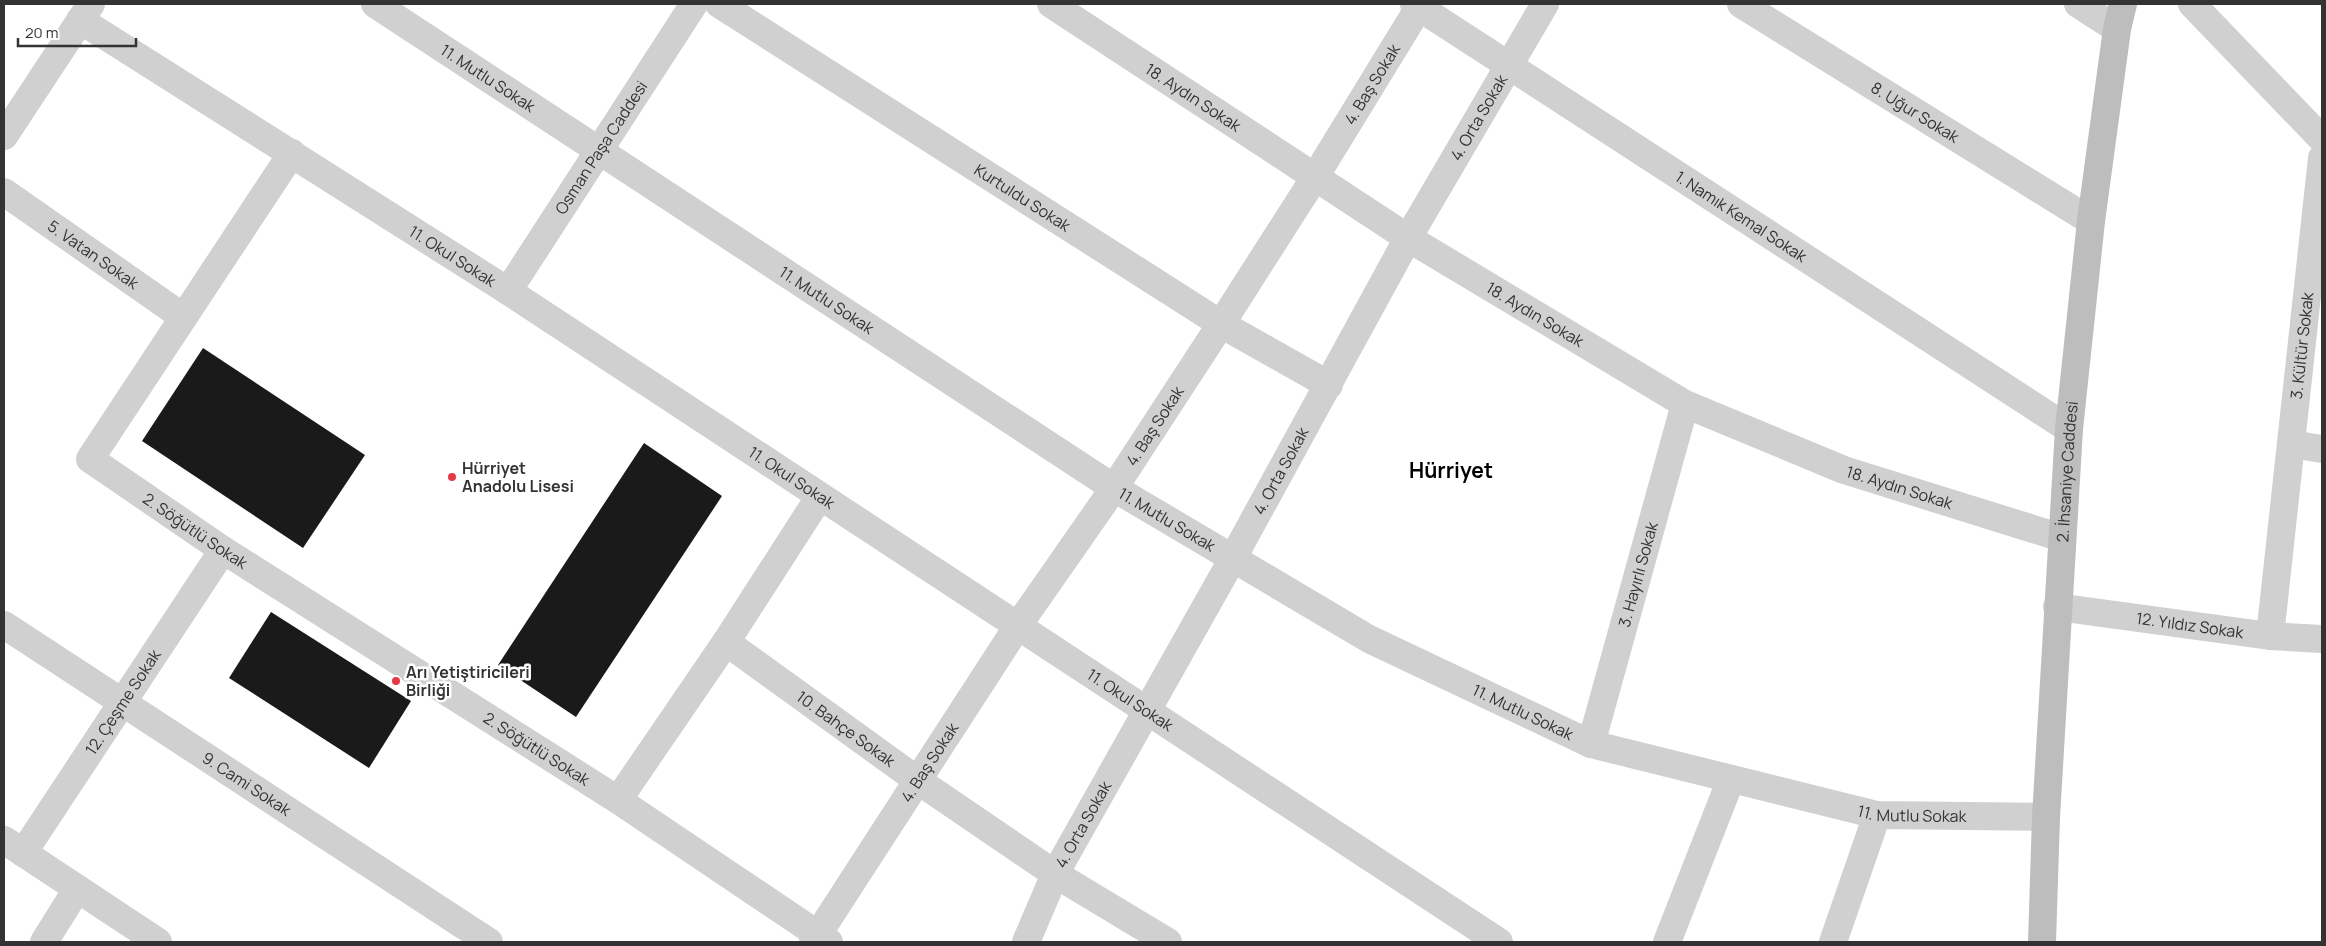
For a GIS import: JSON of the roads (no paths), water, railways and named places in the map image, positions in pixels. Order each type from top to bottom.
[{"type":"street","name":"11. Mutlu Sokak","points":[[375,4],[1114,488],[1369,639],[1591,744],[1877,815],[2046,817]]},
{"type":"street","name":"Osman Paşa Caddesi","points":[[508,291],[694,4]]},
{"type":"street","name":"Kurtuldu Sokak","points":[[719,4],[1221,324],[1329,385]]},
{"type":"street","name":"18. Aydın Sokak","points":[[1051,4],[1408,238],[1685,404],[1844,470],[2062,538]]},
{"type":"street","name":"4. Orta Sokak","points":[[1026,942],[1055,874],[1233,558],[1408,238],[1546,4]]},
{"type":"street","name":"8. Uğur Sokak","points":[[1740,4],[2091,221]]},
{"type":"street","points":[[2078,4],[2120,16]]},
{"type":"street","points":[[2192,4],[2322,139]]},
{"type":"street","name":"4. Baş Sokak","points":[[820,940],[917,780],[1017,627],[1114,488],[1221,324],[1315,177],[1418,5]]},
{"type":"street","name":"1. Namık Kemal Sokak","points":[[1418,5],[2069,429]]},
{"type":"street","points":[[4,136],[86,12]]},
{"type":"street","name":"11. Okul Sokak","points":[[86,12],[292,153],[508,291],[1499,942]]},
{"type":"street","name":"2. İhsaniye Caddesi","points":[[2042,942],[2046,817],[2057,607],[2069,429],[2091,221],[2120,16]]},
{"type":"street","points":[[183,317],[292,153]]},
{"type":"street","name":"3. Kültür Sokak","points":[[2270,636],[2322,158]]},
{"type":"street","name":"5. Vatan Sokak","points":[[4,192],[183,317]]},
{"type":"street","name":"2. Söğütlü Sokak","points":[[183,317],[90,459],[223,550],[618,800],[820,940]]},
{"type":"street","name":"3. Hayırlı Sokak","points":[[1591,744],[1685,404]]},
{"type":"street","points":[[2291,444],[2322,449]]},
{"type":"street","points":[[618,800],[726,642],[820,496]]},
{"type":"street","name":"12. Çeşme Sokak","points":[[13,846],[123,703],[223,550]]},
{"type":"street","name":"12. Yıldız Sokak","points":[[2057,607],[2270,636],[2322,639]]},
{"type":"street","name":"9. Cami Sokak","points":[[4,625],[490,942]]},
{"type":"street","name":"10. Bahçe Sokak","points":[[726,642],[917,780],[1055,874],[1168,942]]},
{"type":"street","points":[[1667,942],[1732,779]]},
{"type":"street","points":[[1833,942],[1877,815]]},
{"type":"street","points":[[13,846],[158,942]]},
{"type":"street","points":[[44,942],[77,889]]},
{"type":"place","name":"Hürriyet Anadolu Lisesi","points":[[452,477]]},
{"type":"place","name":"Arı Yetiştiricileri Birliği","points":[[396,681]]},
{"type":"district","name":"Hürriyet","points":[[1451,470]]}]
